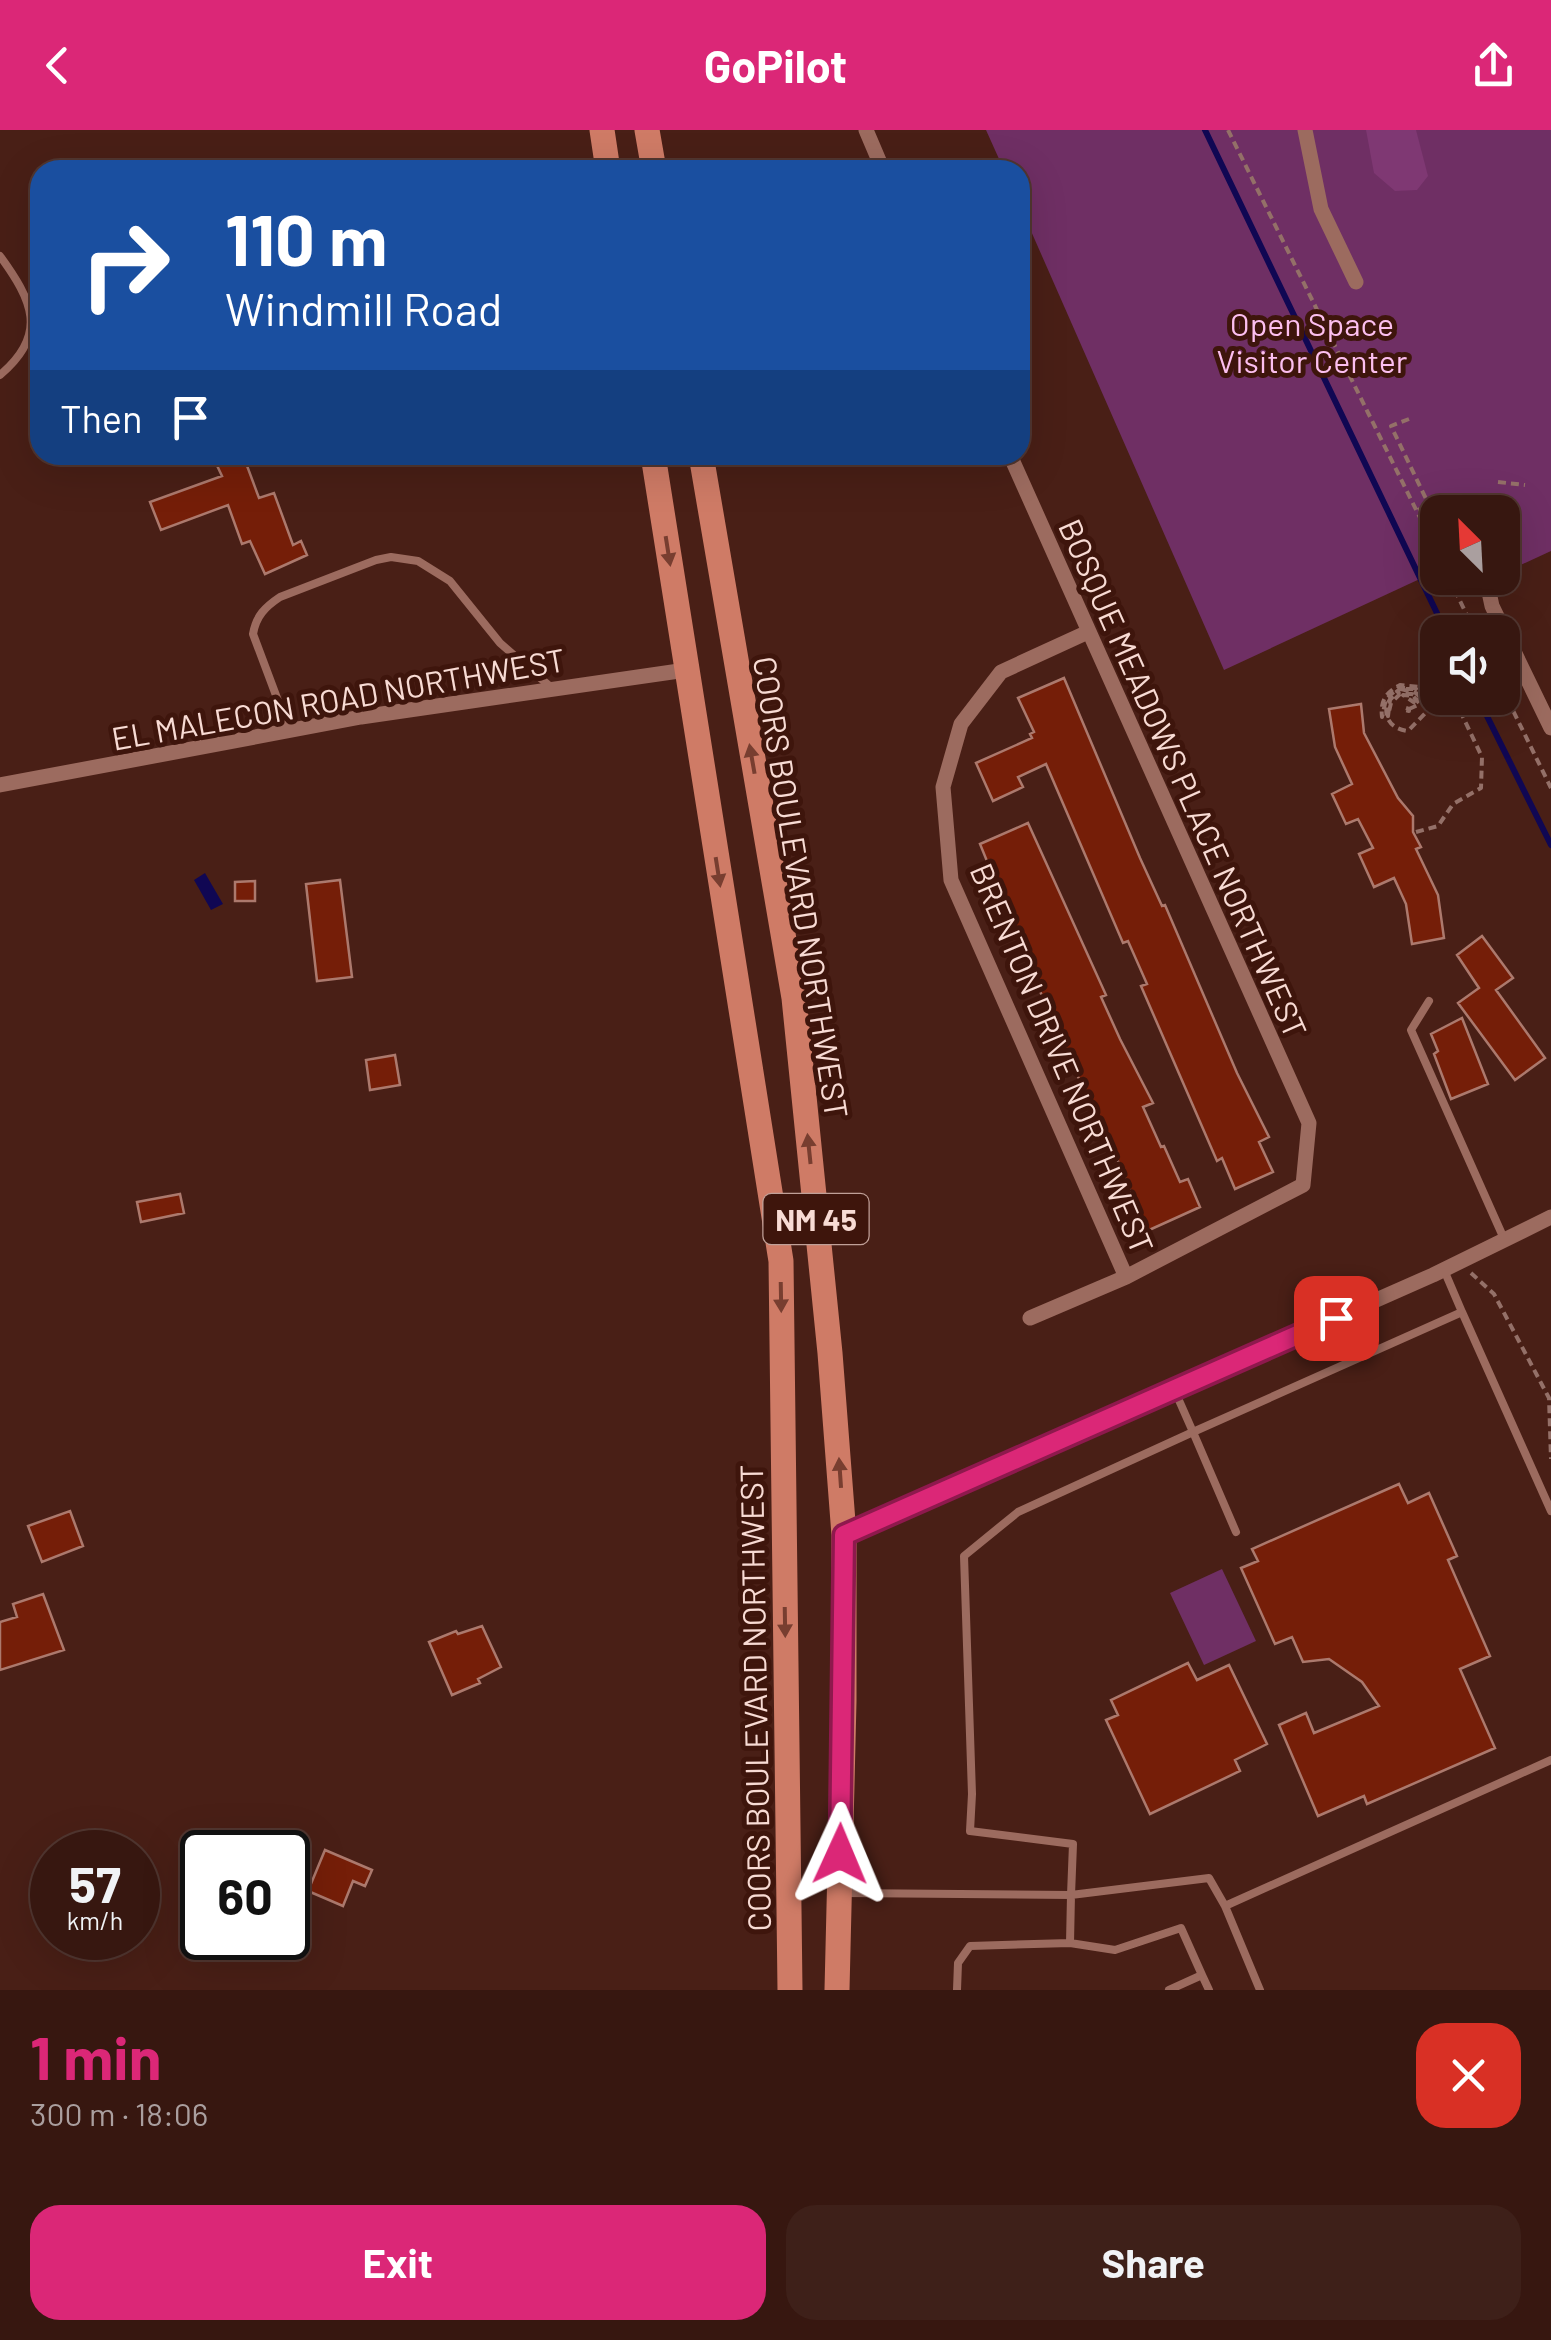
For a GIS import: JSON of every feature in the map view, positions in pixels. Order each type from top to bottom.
[{"type":"main road","points":[[602,130],[606,160]]},
{"type":"main road","points":[[648,130],[652,160]]},
{"type":"main road","name":"COORS BOULEVARD NORTHWEST","points":[[655,465],[781,1260],[790,1990]]},
{"type":"main road","name":"COORS BOULEVARD NORTHWEST","points":[[703,465],[794,998],[830,1353],[844,1535],[837,1990]]},
{"type":"street","points":[[866,130],[880,160]]},
{"type":"street","points":[[1305,130],[1321,209],[1356,282]]},
{"type":"street","name":"BOSQUE MEADOWS PLACE NORTHWEST","points":[[1014,465],[1309,1123],[1303,1185],[1126,1277]]},
{"type":"street","points":[[1490,595],[1551,728]]},
{"type":"street","name":"BRENTON DRIVE NORTHWEST","points":[[1088,632],[1001,672],[961,724],[943,787],[951,880],[1126,1277]]},
{"type":"street","name":"EL MALECON ROAD NORTHWEST","points":[[0,785],[289,730],[686,670]]},
{"type":"street","points":[[844,1535],[1444,1270],[1551,1217]]},
{"type":"street","points":[[1030,1318],[1126,1277]]},
{"type":"lane","points":[[0,256],[29,300],[30,309]]},
{"type":"lane","points":[[0,376],[22,353],[30,331]]},
{"type":"lane","points":[[289,730],[253,634],[255,620],[280,596],[391,557],[418,561],[442,573],[500,643],[553,689]]},
{"type":"lane","points":[[1429,1001],[1412,1030],[1504,1241]]},
{"type":"lane","points":[[1444,1270],[1551,1511]]},
{"type":"lane","points":[[1070,1943],[1072,1844],[970,1831],[964,1556],[1018,1512],[1462,1312]]},
{"type":"lane","points":[[1174,1389],[1236,1532]]},
{"type":"lane","points":[[1225,1906],[1551,1760]]},
{"type":"lane","points":[[840,1892],[1071,1895],[1209,1878],[1260,1990]]},
{"type":"lane","points":[[958,1990],[958,1962],[970,1946],[1070,1943],[1116,1950],[1181,1928],[1209,1990]]},
{"type":"lane","points":[[1168,1990],[1202,1975]]},
{"type":"path","points":[[1228,130],[1420,519]]},
{"type":"path","points":[[1409,419],[1390,426],[1429,505],[1416,511]]},
{"type":"path","points":[[1498,482],[1524,485]]},
{"type":"path","points":[[1420,689],[1419,688],[1400,685],[1385,696],[1382,717],[1386,699],[1398,688],[1415,688],[1420,692]]},
{"type":"path","points":[[1420,694],[1401,689],[1420,697]]},
{"type":"path","points":[[1420,699],[1400,694],[1391,703],[1388,716],[1390,700],[1399,690],[1391,696],[1386,708],[1388,719],[1408,731],[1423,715]]},
{"type":"path","points":[[1409,709],[1418,705],[1403,695],[1414,696],[1420,704]]},
{"type":"path","points":[[1416,832],[1438,826],[1453,804],[1481,788],[1482,757],[1462,715]]},
{"type":"path","points":[[1515,715],[1551,788]]},
{"type":"path","points":[[1462,1261],[1494,1294],[1549,1398],[1551,1459]]},
{"type":"green space","name":"Open Space Visitor Center","points":[[986,130],[1551,130],[1551,551],[1520,565],[1520,495],[1420,495],[1420,579],[1224,670],[1030,229],[1030,160],[1000,160]]},
{"type":"green space","points":[[1222,1569],[1256,1641],[1204,1665],[1170,1593]]},
{"type":"shaded area","points":[[1366,130],[1416,130],[1428,176],[1417,190],[1395,191],[1374,173]]},
{"type":"shaded area","points":[[205,873],[223,904],[211,910],[194,880]]},
{"type":"building","points":[[217,465],[247,465],[259,498],[274,493],[293,545],[301,541],[307,555],[265,574],[250,541],[242,544],[228,505],[161,530],[150,502],[222,476]]},
{"type":"building","points":[[1064,678],[1140,858],[1269,1137],[1259,1142],[1273,1172],[1235,1189],[1222,1158],[1217,1161],[1141,986],[1147,984],[1128,941],[1123,943],[1046,764],[1018,777],[1023,787],[993,801],[976,763],[1032,738],[1030,734],[1034,732],[1018,698]]},
{"type":"building","points":[[1361,704],[1364,733],[1398,798],[1413,816],[1413,832],[1421,847],[1416,849],[1438,895],[1444,938],[1412,944],[1406,904],[1394,878],[1374,887],[1359,854],[1373,848],[1358,819],[1346,824],[1332,794],[1352,784],[1335,747],[1329,709]]},
{"type":"building","points":[[1028,823],[1106,995],[1101,997],[1153,1103],[1143,1107],[1180,1182],[1188,1179],[1200,1207],[1147,1231],[1103,1125],[1100,1126],[1039,989],[980,844]]},
{"type":"building","points":[[340,880],[352,977],[317,981],[306,884]]},
{"type":"building","points":[[255,881],[255,901],[235,901],[235,882]]},
{"type":"building","points":[[1482,936],[1513,978],[1496,990],[1545,1058],[1515,1080],[1458,1003],[1479,988],[1457,955]]},
{"type":"building","points":[[1462,1018],[1488,1084],[1451,1099],[1434,1054],[1438,1051],[1431,1034]]},
{"type":"building","points":[[395,1055],[400,1085],[370,1090],[366,1060]]},
{"type":"building","points":[[180,1194],[184,1213],[141,1222],[137,1202]]},
{"type":"building","points":[[1399,1484],[1408,1503],[1429,1493],[1457,1556],[1448,1560],[1490,1656],[1460,1669],[1495,1748],[1367,1804],[1364,1796],[1318,1816],[1279,1725],[1306,1713],[1314,1733],[1379,1706],[1362,1682],[1329,1659],[1303,1662],[1292,1637],[1275,1644],[1241,1568],[1258,1561],[1252,1549]]},
{"type":"building","points":[[70,1511],[83,1546],[42,1562],[28,1526]]},
{"type":"building","points":[[43,1594],[64,1650],[0,1670],[0,1622],[17,1617],[13,1604]]},
{"type":"building","points":[[482,1626],[501,1667],[478,1679],[480,1683],[452,1695],[429,1642]]},
{"type":"building","points":[[1188,1663],[1197,1680],[1229,1665],[1267,1744],[1235,1760],[1240,1771],[1150,1814],[1106,1720],[1118,1715],[1111,1700]]},
{"type":"building","points":[[325,1850],[372,1870],[365,1886],[353,1881],[343,1906],[310,1892]]},
{"type":"waterway","points":[[1205,130],[1438,615]]},
{"type":"waterway","points":[[1486,715],[1551,845]]},
{"type":"route","points":[[840,1854],[844,1535],[1336,1318]]}]
